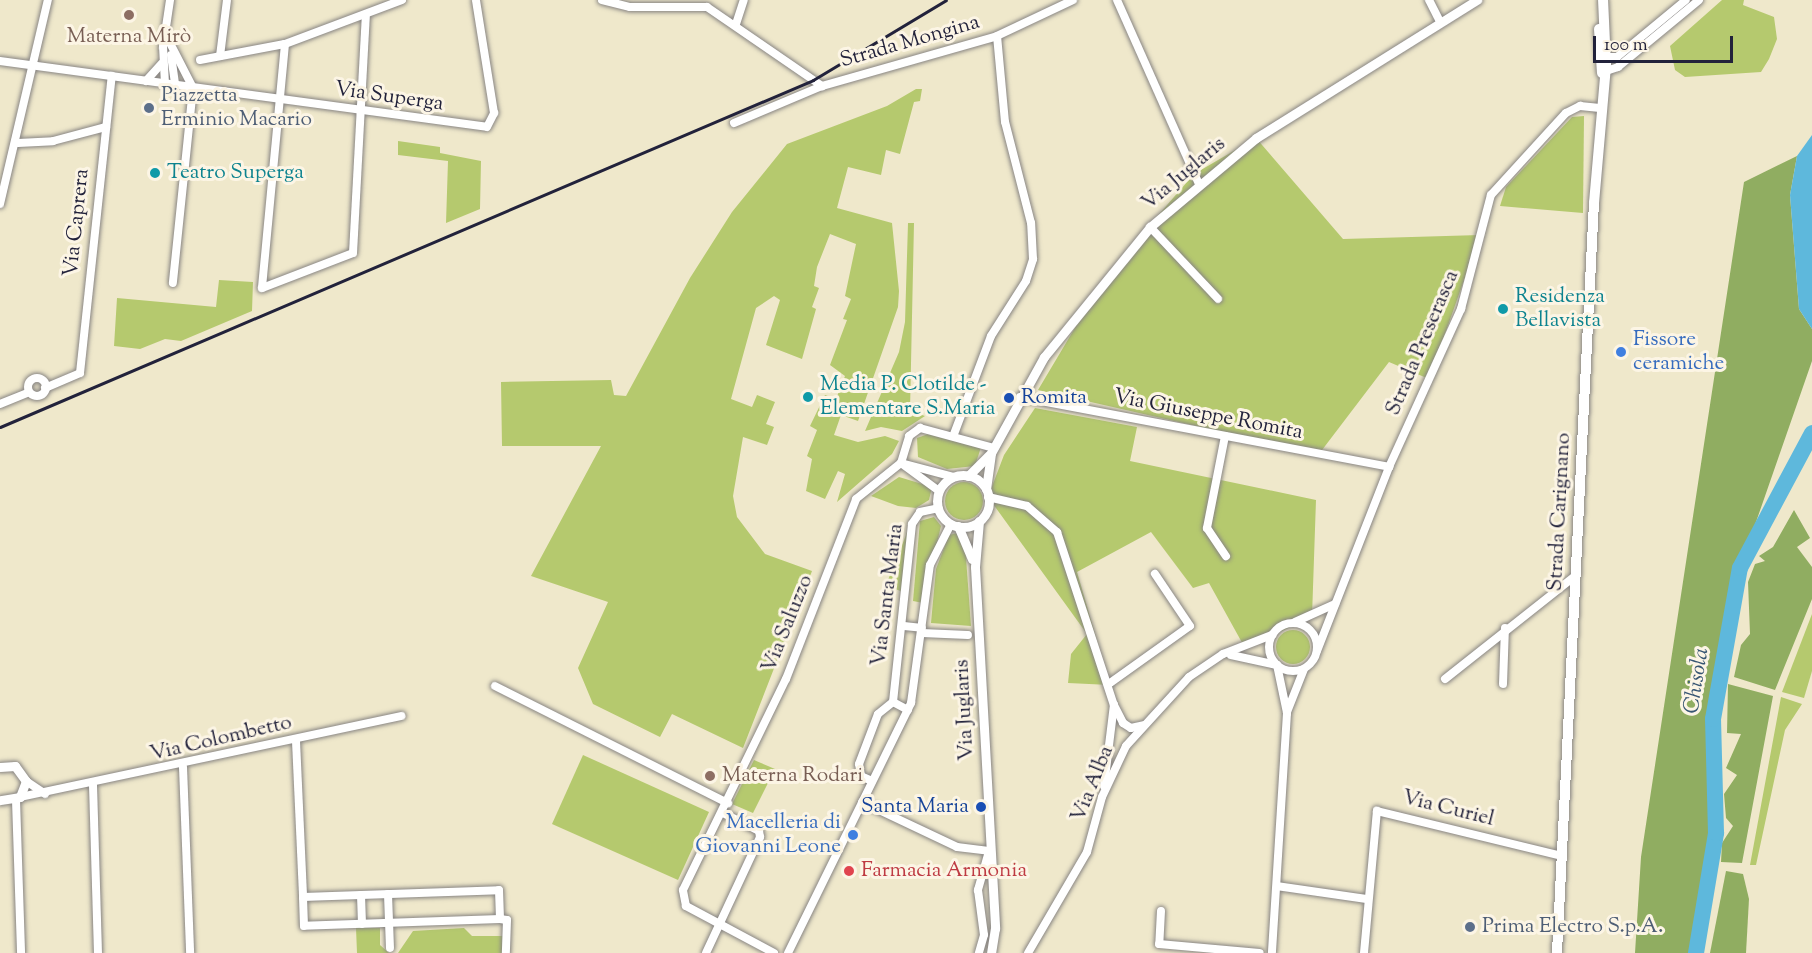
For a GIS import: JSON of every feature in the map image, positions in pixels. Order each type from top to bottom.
[{"type":"main road","name":"Strada Carignano","points":[[1602,73],[1606,57],[1603,1]]},
{"type":"main road","name":"Strada Carignano","points":[[1557,953],[1602,73],[1603,1]]},
{"type":"street","points":[[0,204],[18,143],[48,0]]},
{"type":"street","points":[[165,84],[163,60],[170,0]]},
{"type":"street","points":[[220,56],[227,0]]},
{"type":"street","points":[[200,60],[285,44],[366,16],[402,0]]},
{"type":"street","name":"Via Superga","points":[[0,61],[487,127],[494,113],[476,0]]},
{"type":"street","name":"Strada Mongina","points":[[602,0],[630,7],[696,5],[736,24],[822,86]]},
{"type":"street","points":[[736,24],[744,0]]},
{"type":"street","name":"Strada Mongina","points":[[734,123],[822,86],[997,36],[1072,0]]},
{"type":"street","points":[[1117,0],[1198,182]]},
{"type":"street","points":[[1429,0],[1440,22]]},
{"type":"street","name":"Via Juglaris","points":[[968,476],[992,451],[1020,397],[1107,274],[1150,226],[1198,182],[1256,138],[1477,0]]},
{"type":"street","points":[[1606,57],[1617,57],[1686,0]]},
{"type":"street","points":[[1602,73],[1618,67],[1699,0]]},
{"type":"street","points":[[169,15],[175,86]]},
{"type":"street","points":[[285,44],[262,288],[353,253],[366,16]]},
{"type":"street","points":[[954,434],[992,336],[1026,281],[1033,259],[1031,223],[1005,122],[997,36]]},
{"type":"street","points":[[170,43],[193,88],[173,283]]},
{"type":"street","points":[[146,81],[163,60]]},
{"type":"street","name":"Via Caprera","points":[[45,388],[80,373],[112,76]]},
{"type":"street","name":"Strada Preserasca","points":[[1317,651],[1335,604],[1351,576],[1389,467],[1461,309],[1494,190],[1566,113],[1580,106],[1600,108]]},
{"type":"street","points":[[18,143],[53,141],[106,127]]},
{"type":"street","points":[[1150,226],[1218,299]]},
{"type":"street","points":[[0,404],[29,392],[38,396],[45,388],[36,379],[29,382],[29,392]]},
{"type":"street","name":"Via Giuseppe Romita","points":[[1020,397],[1389,467]]},
{"type":"street","points":[[901,463],[909,436],[920,428],[954,434],[992,451]]},
{"type":"street","points":[[1225,436],[1208,528],[1226,556]]},
{"type":"street","name":"Via Juglaris","points":[[987,493],[992,451]]},
{"type":"street","points":[[901,463],[954,477],[968,476],[987,493],[1027,506],[1058,532],[1110,683],[1114,705],[1123,723],[1131,728],[1144,725]]},
{"type":"street","points":[[901,463],[939,491]]},
{"type":"street","name":"Via Saluzzo","points":[[774,953],[686,906],[681,897],[786,679],[856,499],[901,463]]},
{"type":"street","points":[[954,477],[939,491],[939,508],[954,525],[979,521],[987,493]]},
{"type":"street","name":"Via Santa Maria","points":[[893,702],[904,626],[914,518],[939,508]]},
{"type":"street","name":"Via Juglaris","points":[[979,521],[975,567],[989,851],[991,953]]},
{"type":"street","name":"Via Juglaris","points":[[954,525],[975,567]]},
{"type":"street","name":"Via Santa Maria","points":[[788,953],[908,710],[922,630],[930,565],[954,525]]},
{"type":"street","points":[[1110,683],[1190,626],[1155,574]]},
{"type":"street","points":[[1445,679],[1505,628],[1576,575]]},
{"type":"street","points":[[1272,953],[1287,713],[1277,665],[1269,651],[1272,635],[1335,604]]},
{"type":"street","points":[[1287,713],[1304,669],[1317,651],[1310,629],[1295,623]]},
{"type":"street","points":[[904,626],[968,635]]},
{"type":"street","points":[[1503,684],[1505,628]]},
{"type":"street","name":"Via Alba","points":[[1028,953],[1087,852],[1102,797],[1126,746],[1189,677],[1223,654],[1272,635]]},
{"type":"street","points":[[1223,654],[1252,655],[1277,665],[1304,669]]},
{"type":"street","points":[[495,686],[728,803]]},
{"type":"street","points":[[872,782],[861,776],[859,764],[878,714],[893,702],[908,710]]},
{"type":"street","points":[[1102,797],[1114,705]]},
{"type":"street","name":"Via Colombetto","points":[[0,800],[46,794],[183,767],[402,716]]},
{"type":"street","points":[[1110,735],[1118,746],[1126,746]]},
{"type":"street","points":[[296,741],[304,926],[500,919],[507,920],[506,953]]},
{"type":"street","points":[[0,766],[19,769],[26,781],[46,794]]},
{"type":"street","points":[[183,767],[190,953]]},
{"type":"street","points":[[21,953],[18,798],[26,781]]},
{"type":"street","points":[[93,785],[98,953]]},
{"type":"street","points":[[862,802],[957,847],[989,851]]},
{"type":"street","name":"Via Curiel","points":[[1364,953],[1366,899],[1377,811],[1561,855]]},
{"type":"street","points":[[706,953],[760,837],[759,831],[723,813]]},
{"type":"street","name":"Via Juglaris","points":[[979,953],[984,935],[978,890],[989,851]]},
{"type":"street","points":[[1276,886],[1366,899]]},
{"type":"street","points":[[303,897],[499,890],[500,919]]},
{"type":"street","points":[[388,894],[390,948]]},
{"type":"street","points":[[361,895],[362,924]]},
{"type":"street","points":[[1161,910],[1159,944],[1260,953]]},
{"type":"green space","points":[[1722,0],[1744,0],[1743,5],[1774,17],[1777,39],[1769,59],[1761,72],[1685,77],[1675,70],[1670,46]]},
{"type":"green space","points":[[916,89],[922,89],[920,101],[914,102],[900,154],[886,150],[881,175],[848,167],[837,208],[892,223],[899,291],[898,307],[858,421],[841,415],[834,435],[858,442],[885,436],[899,441],[892,454],[837,502],[845,474],[838,471],[825,499],[806,491],[812,459],[807,456],[817,430],[810,426],[825,395],[836,399],[845,376],[830,365],[847,320],[843,319],[851,299],[845,296],[856,244],[830,234],[817,267],[814,286],[819,288],[812,307],[816,309],[802,359],[766,345],[780,300],[774,296],[756,308],[731,399],[752,407],[757,395],[775,402],[766,424],[774,427],[767,445],[743,437],[733,496],[737,517],[765,554],[812,571],[743,748],[672,714],[660,737],[593,704],[578,668],[608,602],[531,576],[601,446],[502,446],[501,382],[611,380],[614,395],[626,396],[690,278],[732,212],[787,144],[887,106]]},
{"type":"green space","points":[[1584,116],[1583,213],[1500,206],[1506,187],[1572,117]]},
{"type":"green space","points":[[1256,138],[1343,239],[1480,235],[1429,379],[1389,362],[1319,454],[1038,390],[1107,274],[1194,174]]},
{"type":"green space","points":[[398,141],[440,147],[440,153],[481,161],[480,209],[446,223],[448,161],[398,155]]},
{"type":"green space","points":[[1797,156],[1790,195],[1799,309],[1812,329],[1812,361],[1740,568],[1713,719],[1716,833],[1696,953],[1635,953],[1641,857],[1744,182]]},
{"type":"green space","points":[[908,223],[914,223],[910,411],[925,416],[902,431],[881,427],[865,431],[899,352],[905,322]]},
{"type":"green space","points":[[219,280],[253,282],[252,311],[181,341],[165,339],[140,349],[114,346],[117,298],[216,307]]},
{"type":"green space","points":[[1035,408],[1137,427],[1130,461],[1316,500],[1312,617],[1245,648],[1209,583],[1193,588],[1151,532],[1077,572],[1110,685],[1068,683],[1071,654],[1087,634],[988,497],[1004,455]]},
{"type":"green space","points":[[931,433],[981,447],[975,466],[947,469],[918,457],[917,438]]},
{"type":"green space","points":[[899,477],[932,487],[929,500],[916,508],[898,506],[871,496]]},
{"type":"green space","points":[[964,482],[977,488],[983,501],[977,514],[964,520],[951,514],[945,501],[951,488]]},
{"type":"green space","points":[[1794,510],[1810,538],[1797,547],[1812,567],[1812,599],[1775,690],[1734,677],[1741,645],[1750,634],[1748,582],[1755,564],[1765,561],[1759,556],[1773,547]]},
{"type":"green space","points":[[934,517],[941,526],[923,603],[913,601],[920,521]]},
{"type":"green space","points":[[908,530],[905,593],[886,585]]},
{"type":"green space","points":[[957,533],[965,544],[971,626],[931,623],[936,569],[949,535]]},
{"type":"green space","points":[[1812,614],[1812,671],[1804,698],[1782,692]]},
{"type":"green space","points":[[1293,630],[1305,635],[1310,647],[1305,659],[1293,664],[1281,659],[1276,647],[1281,635]]},
{"type":"green space","points":[[1728,684],[1773,696],[1742,863],[1721,862],[1722,843],[1733,826],[1726,818],[1724,794],[1737,775],[1726,768],[1741,734],[1727,733]]},
{"type":"green space","points":[[1781,697],[1802,704],[1785,730],[1756,865],[1750,865]]},
{"type":"green space","points":[[583,755],[709,812],[678,880],[552,824]]},
{"type":"green space","points":[[754,760],[775,769],[753,813],[732,804]]},
{"type":"green space","points":[[1726,871],[1743,874],[1749,899],[1746,953],[1710,953]]},
{"type":"green space","points":[[356,928],[380,928],[380,945],[389,953],[357,953]]},
{"type":"green space","points":[[464,928],[472,936],[504,936],[503,953],[398,953],[413,931]]},
{"type":"water","points":[[1812,135],[1812,329],[1799,309],[1790,195],[1797,156]]},
{"type":"waterway","name":"Chisola","points":[[1696,953],[1716,833],[1713,719],[1740,568],[1812,433]]},
{"type":"railway","points":[[0,427],[813,80],[946,0]]},
{"type":"place","name":"Materna Mirò","points":[[129,15]]},
{"type":"place","name":"Piazzetta Erminio Macario","points":[[149,108]]},
{"type":"place","name":"Teatro Superga","points":[[155,173]]},
{"type":"place","name":"Residenza Bellavista","points":[[1503,309]]},
{"type":"place","name":"Fissore ceramiche","points":[[1621,352]]},
{"type":"place","name":"Media P. Clotilde - Elementare S.Maria","points":[[808,397]]},
{"type":"place","name":"Romita","points":[[1009,398]]},
{"type":"place","name":"Materna Rodari","points":[[710,776]]},
{"type":"place","name":"Santa Maria","points":[[981,807]]},
{"type":"place","name":"Macelleria di Giovanni Leone","points":[[853,835]]},
{"type":"place","name":"Farmacia Armonia","points":[[849,871]]},
{"type":"place","name":"Prima Electro S.p.A.","points":[[1470,927]]}]
